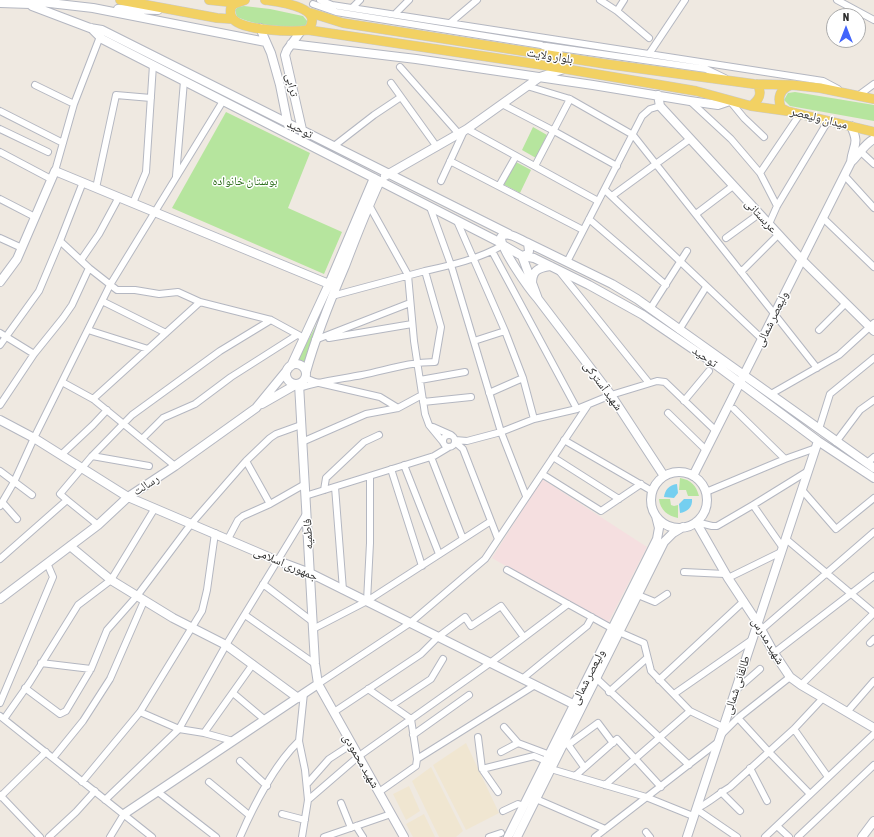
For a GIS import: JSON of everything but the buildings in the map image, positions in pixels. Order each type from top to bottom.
[{"type":"main road","points":[[120,0],[217,18],[232,19],[231,8],[242,1]]},
{"type":"main road","points":[[211,0],[229,2],[242,1]]},
{"type":"main road","name":"بلوار ولایت","points":[[265,0],[311,8],[343,23],[569,59],[733,82],[792,85]]},
{"type":"main road","points":[[300,0],[311,8],[312,26],[305,30]]},
{"type":"main road","points":[[0,3],[30,4],[32,1],[93,8],[266,42]]},
{"type":"main road","name":"توحید","points":[[30,4],[90,28],[153,65],[222,101],[523,256],[534,258],[625,304],[643,314],[742,379],[771,394],[874,468]]},
{"type":"main road","points":[[93,8],[184,11]]},
{"type":"main road","name":"بلوار ولایت","points":[[232,19],[240,25],[279,31],[305,30],[564,69],[696,91],[751,106],[787,111]]},
{"type":"main road","name":"ترابی","points":[[260,28],[271,53],[280,85],[282,100],[288,122],[288,134]]},
{"type":"main road","name":"ترابی","points":[[304,143],[285,55],[286,50],[305,30]]},
{"type":"main road","name":"توحید","points":[[101,34],[288,122],[302,131],[528,244],[612,284],[679,330],[742,379],[817,445],[874,478]]},
{"type":"main road","points":[[291,44],[416,59],[718,105],[730,101]]},
{"type":"main road","points":[[256,408],[301,381],[315,340],[369,205],[377,180],[463,131],[540,77],[564,69]]},
{"type":"main road","points":[[751,106],[760,98],[761,93],[758,84]]},
{"type":"main road","points":[[792,85],[844,92],[874,99]]},
{"type":"main road","name":"میدان ولیعصر","points":[[792,85],[782,90],[779,97],[781,108],[787,111],[874,132]]},
{"type":"main road","points":[[658,96],[660,106]]},
{"type":"main road","points":[[273,115],[282,100],[286,104],[292,104],[296,101]]},
{"type":"main road","name":"عربستانی","points":[[660,106],[802,260],[873,327]]},
{"type":"main road","points":[[851,126],[856,137],[856,144],[852,153],[851,162]]},
{"type":"main road","points":[[851,162],[861,152],[864,146],[874,139]]},
{"type":"main road","name":"ولیعصر شمالی","points":[[693,476],[851,162]]},
{"type":"main road","points":[[0,281],[18,259],[55,171],[329,284]]},
{"type":"main road","name":"رسالت","points":[[0,599],[98,524],[128,497],[175,466],[256,408],[289,367],[301,336],[329,284],[377,180]]},
{"type":"main road","points":[[509,234],[502,235],[500,240],[528,288],[538,299]]},
{"type":"main road","points":[[528,244],[528,254],[523,256],[538,299]]},
{"type":"main road","points":[[532,285],[532,277],[538,268],[550,266]]},
{"type":"main road","points":[[625,304],[629,295]]},
{"type":"main road","name":"شهید آسترکی","points":[[538,299],[611,395],[664,476]]},
{"type":"main road","points":[[300,365],[305,369],[301,381],[292,383],[288,379],[286,374],[289,367],[300,365]]},
{"type":"main road","name":"فاطمیه","points":[[301,381],[301,425],[315,664],[318,684]]},
{"type":"main road","points":[[286,389],[294,394],[301,413]]},
{"type":"main road","name":"جمهوری اسلامی","points":[[0,420],[34,438],[128,497],[278,561],[310,573],[575,705]]},
{"type":"main road","name":"طالقانی شمالی","points":[[686,837],[753,638],[759,626],[782,550],[817,445]]},
{"type":"main road","points":[[678,472],[693,476],[699,480],[706,492],[707,500],[702,516],[696,522],[683,527],[669,526],[662,522],[656,516],[651,504],[652,491],[656,482],[664,476],[678,472]]},
{"type":"main road","name":"ولیعصر شمالی","points":[[517,837],[551,769],[567,742],[657,540],[659,528],[656,516]]},
{"type":"main road","name":"شهید مدرس","points":[[696,522],[727,576],[790,677],[874,728]]},
{"type":"main road","name":"ولیعصر شمالی","points":[[505,835],[524,806],[575,705],[616,630],[638,595],[664,542],[673,533],[683,527]]},
{"type":"main road","points":[[70,546],[111,580],[140,599],[226,645],[301,695]]},
{"type":"main road","points":[[124,814],[318,684]]},
{"type":"main road","name":"شهید محمودی","points":[[318,684],[404,837]]},
{"type":"main road","points":[[862,837],[871,830],[874,821]]},
{"type":"street","points":[[320,0],[352,8],[823,81],[844,92]]},
{"type":"street","points":[[352,8],[360,0]]},
{"type":"street","points":[[395,14],[409,0]]},
{"type":"street","points":[[450,23],[477,0]]},
{"type":"street","points":[[600,0],[617,11],[649,38]]},
{"type":"street","points":[[617,11],[624,0]]},
{"type":"street","points":[[649,54],[685,0]]},
{"type":"street","points":[[837,0],[874,20]]},
{"type":"street","points":[[311,8],[541,45],[706,69],[733,82]]},
{"type":"street","points":[[412,34],[414,24]]},
{"type":"street","points":[[55,171],[74,104],[101,34]]},
{"type":"street","points":[[541,45],[569,59]]},
{"type":"street","points":[[133,203],[146,172],[153,65]]},
{"type":"street","points":[[400,67],[463,131],[516,156],[598,201]]},
{"type":"street","points":[[176,178],[184,81]]},
{"type":"street","points":[[391,83],[437,147]]},
{"type":"street","points":[[35,84],[74,104]]},
{"type":"street","points":[[859,95],[874,84]]},
{"type":"street","points":[[526,86],[570,99],[633,134],[817,368]]},
{"type":"street","points":[[96,188],[116,95],[151,98]]},
{"type":"street","points":[[334,146],[374,115],[401,97]]},
{"type":"street","points":[[535,166],[570,99]]},
{"type":"street","points":[[17,519],[1,504],[14,482],[34,438],[110,285],[222,101]]},
{"type":"street","points":[[690,101],[731,139],[760,173],[777,206]]},
{"type":"street","points":[[730,101],[744,118],[764,137]]},
{"type":"street","points":[[502,104],[617,166]]},
{"type":"street","points":[[567,262],[642,116],[650,109],[660,106]]},
{"type":"street","points":[[0,111],[63,143]]},
{"type":"street","points":[[760,173],[800,114]]},
{"type":"street","points":[[769,224],[777,206],[828,121]]},
{"type":"street","points":[[0,129],[48,152]]},
{"type":"street","points":[[441,181],[463,131]]},
{"type":"street","points":[[612,196],[690,139]]},
{"type":"street","points":[[0,152],[51,179]]},
{"type":"street","points":[[861,152],[874,164]]},
{"type":"street","points":[[499,186],[516,156]]},
{"type":"street","points":[[450,161],[583,230]]},
{"type":"street","points":[[844,175],[874,208]]},
{"type":"street","points":[[0,346],[39,291],[83,182]]},
{"type":"street","points":[[696,214],[733,186]]},
{"type":"street","points":[[605,190],[762,339]]},
{"type":"street","points":[[81,260],[99,234],[119,197]]},
{"type":"street","points":[[0,199],[35,217]]},
{"type":"street","points":[[369,205],[408,275],[417,362],[425,414],[429,426],[446,444],[454,445],[454,439]]},
{"type":"street","points":[[430,207],[451,265],[501,432],[526,496]]},
{"type":"street","points":[[726,238],[759,214]]},
{"type":"street","points":[[823,218],[874,268]]},
{"type":"street","points":[[589,219],[666,285]]},
{"type":"street","points":[[457,221],[474,258],[523,378],[534,420]]},
{"type":"street","points":[[741,272],[778,235]]},
{"type":"street","points":[[0,238],[22,248]]},
{"type":"street","points":[[60,241],[89,268],[117,290],[135,290],[159,294],[178,292],[200,302],[271,320],[301,336]]},
{"type":"street","points":[[332,296],[474,258],[492,251],[502,244]]},
{"type":"street","points":[[492,251],[577,409]]},
{"type":"street","points":[[650,309],[687,251]]},
{"type":"street","points":[[0,405],[34,354],[72,306],[89,268]]},
{"type":"street","points":[[559,270],[649,383]]},
{"type":"street","points":[[301,381],[315,382],[362,375],[417,362],[435,362],[441,327],[425,271]]},
{"type":"street","points":[[679,330],[706,287]]},
{"type":"street","points":[[102,301],[166,333]]},
{"type":"street","points":[[93,399],[200,302]]},
{"type":"street","points":[[315,340],[410,303]]},
{"type":"street","points":[[819,330],[846,303]]},
{"type":"street","points":[[98,524],[60,494],[81,468],[132,414],[220,351],[271,320]]},
{"type":"street","points":[[315,340],[412,324]]},
{"type":"street","points":[[771,394],[838,355],[873,327]]},
{"type":"street","points":[[88,330],[148,348]]},
{"type":"street","points":[[474,341],[504,331]]},
{"type":"street","points":[[0,333],[34,354]]},
{"type":"street","points":[[142,439],[163,418],[195,404],[231,378],[301,336]]},
{"type":"street","points":[[819,429],[830,394],[874,358]]},
{"type":"street","points":[[684,401],[709,371]]},
{"type":"street","points":[[420,380],[465,372]]},
{"type":"street","points":[[489,393],[523,378]]},
{"type":"street","points":[[301,381],[315,382],[380,397],[398,408]]},
{"type":"street","points":[[446,444],[445,437],[467,441],[501,432],[534,420],[577,409],[611,395],[657,381],[665,382],[716,431]]},
{"type":"street","points":[[62,382],[93,399],[175,466]]},
{"type":"street","points":[[302,442],[366,414],[398,408],[422,395]]},
{"type":"street","points":[[423,402],[471,397]]},
{"type":"street","points":[[836,442],[860,410],[874,400]]},
{"type":"street","points":[[318,684],[410,623],[485,559],[588,405]]},
{"type":"street","points":[[734,409],[785,459]]},
{"type":"street","points":[[61,455],[107,410]]},
{"type":"street","points":[[668,413],[706,450]]},
{"type":"street","points":[[25,688],[60,714],[66,711],[91,669],[107,630],[140,599],[191,524],[246,461],[270,438],[276,434],[301,425]]},
{"type":"street","points":[[429,426],[454,439],[463,449],[498,539]]},
{"type":"street","points":[[324,490],[326,478],[364,442],[379,435]]},
{"type":"street","points":[[564,440],[652,491]]},
{"type":"street","points":[[306,496],[433,457],[446,444]]},
{"type":"street","points":[[706,492],[817,445]]},
{"type":"street","points":[[92,456],[149,466]]},
{"type":"street","points":[[433,457],[463,539]]},
{"type":"street","points":[[553,457],[620,499]]},
{"type":"street","points":[[867,463],[874,457]]},
{"type":"street","points":[[246,461],[270,504]]},
{"type":"street","points":[[404,465],[439,554]]},
{"type":"street","points":[[391,469],[422,566]]},
{"type":"street","points":[[0,471],[32,495]]},
{"type":"street","points":[[696,522],[717,526],[808,471]]},
{"type":"street","points":[[542,474],[601,511],[641,484]]},
{"type":"street","points":[[367,601],[370,543],[370,476]]},
{"type":"street","points":[[228,539],[238,520],[243,516],[270,504],[305,484]]},
{"type":"street","points":[[335,487],[343,590]]},
{"type":"street","points":[[802,490],[836,529],[874,498]]},
{"type":"street","points":[[0,559],[66,500]]},
{"type":"street","points":[[684,572],[727,576],[782,550],[753,505]]},
{"type":"street","points":[[152,837],[145,835],[124,814],[2,718],[25,688],[78,605],[111,580],[155,508]]},
{"type":"street","points":[[105,800],[178,729],[226,645],[306,514]]},
{"type":"street","points":[[263,584],[313,626],[367,601],[491,521]]},
{"type":"street","points":[[759,626],[827,573],[874,532]]},
{"type":"street","points":[[82,782],[140,712],[202,611],[206,597],[215,533]]},
{"type":"street","points":[[786,539],[874,613],[801,685]]},
{"type":"street","points":[[0,703],[53,577],[47,563]]},
{"type":"street","points":[[507,570],[616,630],[644,643],[651,671],[659,680],[690,711],[723,727]]},
{"type":"street","points":[[774,653],[874,576]]},
{"type":"street","points":[[638,595],[655,602],[667,594]]},
{"type":"street","points":[[53,758],[83,721],[110,679],[140,599]]},
{"type":"street","points":[[659,680],[744,601]]},
{"type":"street","points":[[308,800],[359,756],[490,663],[523,636],[568,604]]},
{"type":"street","points":[[334,712],[421,654],[438,637],[465,617],[471,626],[501,606],[523,636]]},
{"type":"street","points":[[245,615],[315,664]]},
{"type":"street","points":[[522,679],[587,626],[592,617]]},
{"type":"street","points":[[674,694],[753,638]]},
{"type":"street","points":[[609,692],[648,658]]},
{"type":"street","points":[[392,705],[431,679],[443,659]]},
{"type":"street","points":[[41,664],[91,669]]},
{"type":"street","points":[[204,733],[253,664]]},
{"type":"street","points":[[736,690],[760,669]]},
{"type":"street","points":[[599,836],[605,829],[689,765],[719,739],[738,718],[790,677]]},
{"type":"street","points":[[596,678],[609,692],[661,737],[689,765]]},
{"type":"street","points":[[847,712],[874,681]]},
{"type":"street","points":[[417,759],[535,685]]},
{"type":"street","points":[[368,689],[411,719],[417,759],[416,766],[379,792]]},
{"type":"street","points":[[233,693],[265,720]]},
{"type":"street","points":[[301,695],[299,741],[305,770],[308,800],[302,837]]},
{"type":"street","points":[[413,735],[469,695]]},
{"type":"street","points":[[694,813],[721,792],[730,787],[794,729],[823,698]]},
{"type":"street","points":[[605,785],[690,711]]},
{"type":"street","points":[[140,712],[178,729],[204,733],[233,741]]},
{"type":"street","points":[[738,718],[810,794]]},
{"type":"street","points":[[584,767],[567,742],[598,723],[613,743]]},
{"type":"street","points":[[504,727],[518,743],[548,758]]},
{"type":"street","points":[[794,729],[828,777]]},
{"type":"street","points":[[765,837],[874,734]]},
{"type":"street","points":[[478,737],[482,769],[498,792]]},
{"type":"street","points":[[575,776],[617,739],[661,787]]},
{"type":"street","points":[[240,837],[249,816],[289,750],[299,741]]},
{"type":"street","points":[[501,752],[518,743]]},
{"type":"street","points":[[307,784],[329,759],[352,744]]},
{"type":"street","points":[[40,837],[0,796],[46,752]]},
{"type":"street","points":[[482,769],[534,756],[548,758]]},
{"type":"street","points":[[240,761],[267,786]]},
{"type":"street","points":[[798,837],[874,765]]},
{"type":"street","points":[[750,768],[767,801]]},
{"type":"street","points":[[551,769],[694,813],[738,837]]},
{"type":"street","points":[[209,782],[249,816]]},
{"type":"street","points":[[49,837],[76,812],[95,791]]},
{"type":"street","points":[[158,792],[216,837]]},
{"type":"street","points":[[721,792],[740,811]]},
{"type":"street","points":[[536,799],[605,829]]},
{"type":"street","points":[[341,803],[353,827],[363,837]]},
{"type":"street","points":[[503,811],[518,804],[524,806]]},
{"type":"street","points":[[110,837],[124,814]]},
{"type":"street","points":[[282,814],[305,820]]},
{"type":"street","points":[[324,837],[391,814]]},
{"type":"street","points":[[777,826],[789,837]]},
{"type":"street","points":[[489,837],[505,835]]},
{"type":"shaded area","points":[[542,479],[647,547],[606,627],[568,602],[492,558]]},
{"type":"shaded area","points":[[466,743],[499,813],[466,830],[433,765]]},
{"type":"shaded area","points":[[431,767],[463,831],[456,837],[439,837],[412,781]]},
{"type":"shaded area","points":[[409,786],[420,811],[406,820],[393,794]]},
{"type":"shaded area","points":[[424,814],[435,837],[413,837],[406,824]]},
{"type":"green space","points":[[244,6],[270,9],[303,16],[308,22],[305,27],[254,23],[237,17],[235,10],[238,7]]},
{"type":"green space","points":[[795,92],[874,105],[874,121],[790,106],[784,100],[788,93]]},
{"type":"green space","name":"بوستان خانواده","points":[[226,112],[310,153],[288,208],[342,232],[324,274],[172,208]]},
{"type":"green space","points":[[533,127],[547,135],[536,158],[522,150]]},
{"type":"green space","points":[[516,162],[531,170],[520,193],[503,184]]},
{"type":"green space","points":[[318,322],[305,362],[298,359]]},
{"type":"green space","points":[[680,478],[687,480],[692,484],[699,496],[688,496],[686,490],[679,490]]},
{"type":"green space","points":[[659,499],[670,499],[671,505],[678,505],[678,518],[665,512]]},
{"type":"water","points":[[677,484],[678,493],[674,498],[664,497],[668,488]]},
{"type":"water","points":[[684,499],[692,499],[692,504],[685,512],[680,513],[679,504]]}]
